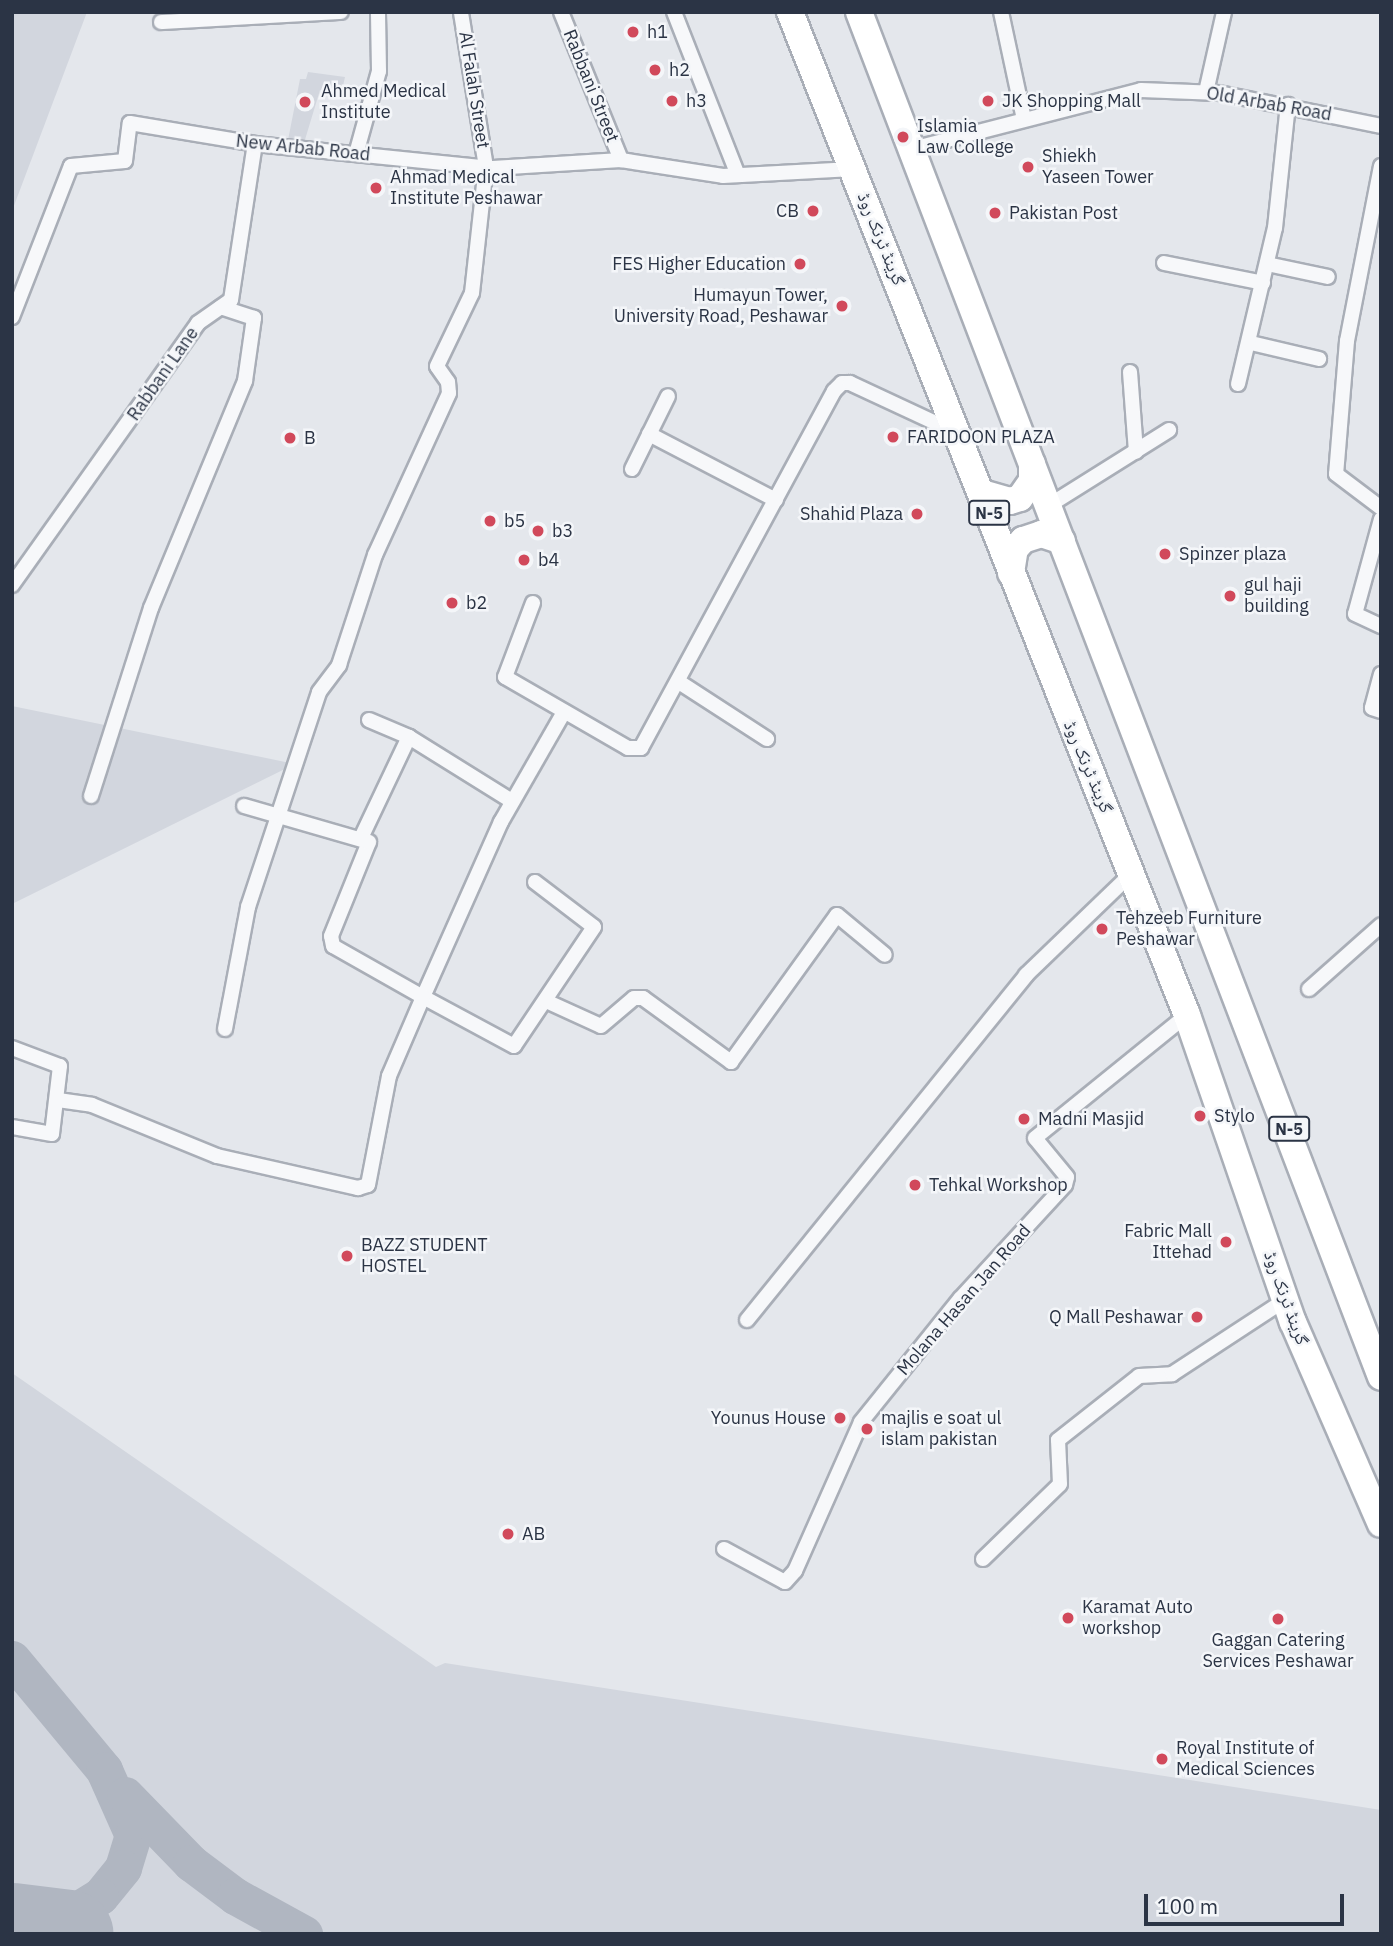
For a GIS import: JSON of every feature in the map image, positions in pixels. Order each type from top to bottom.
[{"type":"highway","name":"گرینڈ ٹرنک روڈ","points":[[790,12],[960,434],[1011,573],[1187,1015],[1285,1300],[1381,1524]]},
{"type":"highway","name":"N-5","points":[[859,12],[1048,506],[1372,1327],[1381,1377]]},
{"type":"highway","points":[[982,493],[1010,501],[1020,498],[1031,481],[1032,464]]},
{"type":"highway","points":[[1011,573],[1015,550],[1023,540],[1041,534],[1062,541]]},
{"type":"street","points":[[161,22],[341,12]]},
{"type":"street","points":[[356,154],[379,71],[378,12]]},
{"type":"street","name":"Al Falah Street","points":[[225,1029],[248,907],[319,692],[339,665],[375,555],[449,393],[448,382],[437,366],[472,293],[486,167],[461,12]]},
{"type":"street","name":"Rabbani Street","points":[[561,12],[621,160]]},
{"type":"street","points":[[674,12],[738,175]]},
{"type":"street","points":[[1001,12],[1024,119]]},
{"type":"street","points":[[1206,92],[1224,12]]},
{"type":"street","name":"Old Arbab Road","points":[[912,149],[1141,90],[1206,92],[1288,105],[1381,126]]},
{"type":"street","points":[[1238,384],[1251,343],[1267,264],[1288,105]]},
{"type":"street","name":"New Arbab Road","points":[[12,317],[71,166],[125,161],[130,123],[255,144],[486,167],[621,160],[738,175],[853,169]]},
{"type":"street","name":"Rabbani Lane","points":[[12,585],[198,323],[231,300],[255,144]]},
{"type":"street","points":[[1381,166],[1347,341],[1336,474],[1381,508]]},
{"type":"street","points":[[1164,263],[1263,283]]},
{"type":"street","points":[[1267,264],[1328,277]]},
{"type":"street","points":[[91,796],[151,608],[245,381],[254,318],[221,307]]},
{"type":"street","points":[[1251,343],[1319,359]]},
{"type":"street","points":[[1130,372],[1136,453]]},
{"type":"street","points":[[533,603],[504,674],[628,748],[641,748],[842,383],[960,434]]},
{"type":"street","points":[[632,469],[668,396]]},
{"type":"street","points":[[1048,506],[1170,430]]},
{"type":"street","points":[[649,434],[776,500]]},
{"type":"street","points":[[1381,519],[1355,614],[1381,626]]},
{"type":"street","points":[[1381,674],[1372,708],[1381,711]]},
{"type":"street","points":[[679,682],[766,739]]},
{"type":"street","points":[[58,1100],[92,1105],[217,1156],[362,1189],[370,1181],[389,1076],[512,801],[564,712]]},
{"type":"street","points":[[369,720],[409,737],[512,801]]},
{"type":"street","points":[[361,838],[409,737]]},
{"type":"street","points":[[244,806],[369,842],[368,852],[331,936],[333,946],[514,1046],[594,927],[535,881]]},
{"type":"street","points":[[747,1321],[1026,975],[1132,873]]},
{"type":"street","points":[[546,1001],[601,1026],[634,998],[643,998],[731,1062],[837,915],[884,955]]},
{"type":"street","points":[[1309,989],[1381,925]]},
{"type":"street","name":"Molana Hasan Jan Road","points":[[724,1549],[785,1582],[795,1571],[861,1422],[960,1299],[1065,1185],[1067,1177],[1035,1138],[1187,1015]]},
{"type":"street","points":[[12,1048],[58,1063],[58,1100],[52,1134],[12,1127]]},
{"type":"street","points":[[983,1559],[1060,1483],[1058,1440],[1139,1376],[1171,1374],[1285,1300]]},
{"type":"shaded area","points":[[12,12],[87,12],[12,211]]},
{"type":"shaded area","name":"Ahmed Medical Institute","points":[[308,72],[345,77],[341,95],[320,90],[304,143],[288,140],[300,79],[306,79]]},
{"type":"shaded area","points":[[12,706],[295,764],[12,904]]},
{"type":"shaded area","points":[[12,1373],[436,1667],[445,1663],[1381,1810],[1381,1934],[12,1934]]},
{"type":"taxiway","points":[[12,1659],[104,1770],[133,1835],[123,1868],[100,1896],[58,1922],[23,1928]]},
{"type":"taxiway","points":[[125,1795],[191,1863],[235,1896],[304,1934]]},
{"type":"runway","points":[[12,1927],[69,1934]]},
{"type":"place","name":"h1","points":[[633,32]]},
{"type":"place","name":"h2","points":[[655,70]]},
{"type":"place","name":"h3","points":[[672,101]]},
{"type":"place","name":"JK Shopping Mall","points":[[988,101]]},
{"type":"place","name":"Ahmed Medical Institute","points":[[305,102]]},
{"type":"place","name":"Islamia Law College","points":[[903,137]]},
{"type":"place","name":"Shiekh Yaseen Tower","points":[[1028,167]]},
{"type":"place","name":"Ahmad Medical Institute Peshawar","points":[[376,188]]},
{"type":"place","name":"CB","points":[[813,211]]},
{"type":"place","name":"Pakistan Post","points":[[995,213]]},
{"type":"place","name":"FES Higher Education","points":[[800,264]]},
{"type":"place","name":"Humayun Tower, University Road, Peshawar","points":[[842,306]]},
{"type":"place","name":"FARIDOON PLAZA","points":[[893,437]]},
{"type":"place","name":"B","points":[[290,438]]},
{"type":"place","name":"Shahid Plaza","points":[[917,514]]},
{"type":"place","name":"b5","points":[[490,521]]},
{"type":"place","name":"b3","points":[[538,531]]},
{"type":"place","name":"Spinzer plaza","points":[[1165,554]]},
{"type":"place","name":"b4","points":[[524,560]]},
{"type":"place","name":"gul haji building","points":[[1230,596]]},
{"type":"place","name":"b2","points":[[452,603]]},
{"type":"place","name":"Tehzeeb Furniture Peshawar","points":[[1102,929]]},
{"type":"place","name":"Stylo","points":[[1200,1116]]},
{"type":"place","name":"Madni Masjid","points":[[1024,1119]]},
{"type":"place","name":"Tehkal Workshop","points":[[915,1185]]},
{"type":"place","name":"Fabric Mall Ittehad","points":[[1226,1242]]},
{"type":"place","name":"BAZZ STUDENT HOSTEL","points":[[347,1256]]},
{"type":"place","name":"Q Mall Peshawar","points":[[1197,1317]]},
{"type":"place","name":"Younus House","points":[[840,1418]]},
{"type":"place","name":"majlis e soat ul islam pakistan","points":[[867,1429]]},
{"type":"place","name":"AB","points":[[508,1534]]},
{"type":"place","name":"Karamat Auto workshop","points":[[1068,1618]]},
{"type":"place","name":"Gaggan Catering Services Peshawar","points":[[1278,1619]]},
{"type":"place","name":"Royal Institute of Medical Sciences","points":[[1162,1759]]}]
